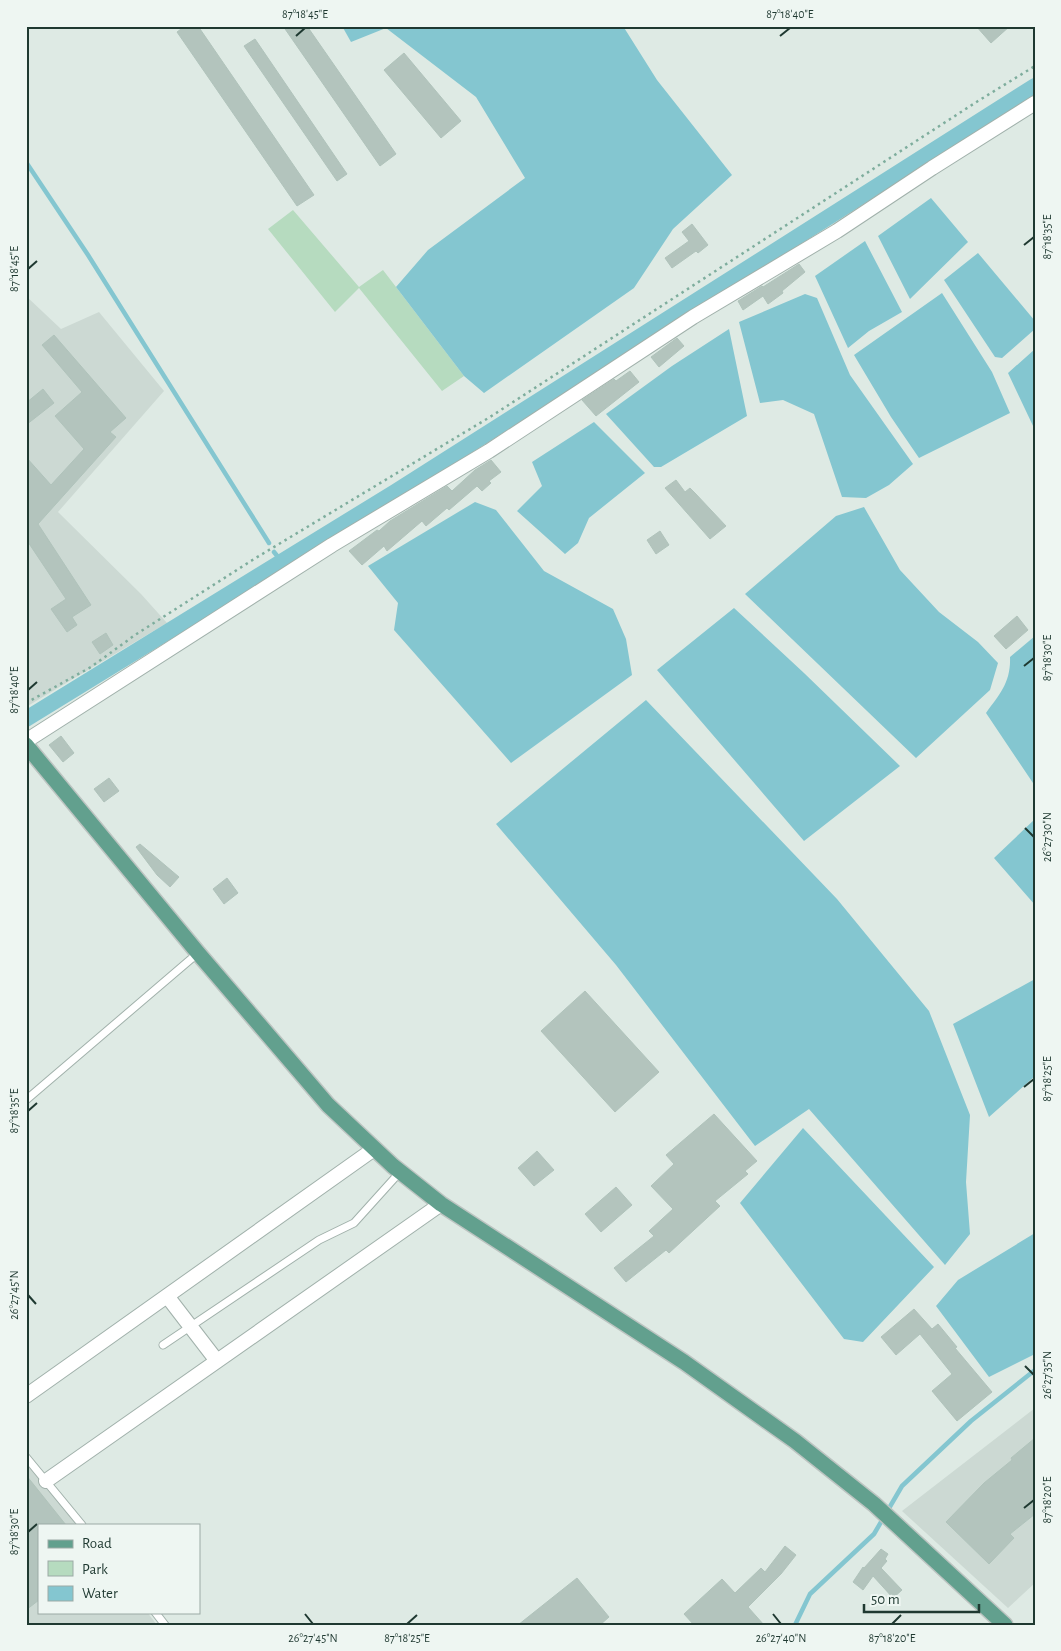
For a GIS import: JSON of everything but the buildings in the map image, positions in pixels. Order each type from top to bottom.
[{"type":"main road","points":[[26,745],[198,953],[328,1105],[374,1149],[441,1204],[684,1362],[794,1441],[874,1504],[1005,1625]]},
{"type":"street","points":[[26,741],[332,545],[489,450],[693,317],[838,231],[932,168],[1035,103]]},
{"type":"street","points":[[26,1396],[374,1149]]},
{"type":"street","points":[[46,1481],[441,1204]]},
{"type":"street","points":[[167,1296],[217,1361]]},
{"type":"lane","points":[[26,1100],[198,953]]},
{"type":"lane","points":[[163,1345],[318,1240],[354,1223],[400,1172]]},
{"type":"lane","points":[[26,1457],[81,1524]]},
{"type":"lane","points":[[157,1614],[165,1625]]},
{"type":"path","points":[[26,703],[91,667],[135,635],[246,564],[490,417],[978,100],[1035,66]]},
{"type":"shaded area","points":[[26,296],[61,329],[99,312],[164,391],[58,512],[141,594],[167,623],[26,707]]},
{"type":"shaded area","points":[[1035,1408],[1035,1583],[1008,1608],[902,1511]]},
{"type":"shaded area","points":[[26,1460],[76,1524],[38,1524],[38,1614],[149,1614],[157,1625],[26,1625]]},
{"type":"green space","points":[[293,210],[359,287],[383,270],[464,376],[442,391],[359,288],[335,312],[268,229]]},
{"type":"water","points":[[342,26],[623,26],[657,80],[732,175],[673,229],[634,288],[484,393],[464,376],[396,287],[428,250],[525,178],[476,97],[386,28],[351,42]]},
{"type":"water","points":[[931,198],[968,242],[910,299],[878,236]]},
{"type":"water","points":[[865,241],[902,312],[869,331],[848,348],[815,276]]},
{"type":"water","points":[[978,253],[1035,321],[1035,329],[1002,358],[995,357],[944,280]]},
{"type":"water","points":[[942,293],[992,372],[1010,413],[919,458],[891,417],[854,355]]},
{"type":"water","points":[[805,294],[817,298],[850,375],[913,464],[889,485],[866,498],[842,497],[814,414],[783,400],[760,403],[739,322]]},
{"type":"water","points":[[729,329],[747,416],[661,467],[654,467],[606,414],[672,366]]},
{"type":"water","points":[[1035,349],[1035,428],[1034,428],[1008,373]]},
{"type":"water","points":[[594,422],[645,473],[589,518],[578,543],[565,554],[517,511],[542,486],[532,462]]},
{"type":"water","points":[[475,502],[496,510],[544,571],[613,609],[626,639],[632,675],[511,763],[394,630],[398,603],[368,566]]},
{"type":"water","points":[[864,507],[900,570],[939,612],[978,642],[998,663],[990,690],[916,758],[745,594],[836,516]]},
{"type":"water","points":[[734,608],[900,766],[804,841],[657,670]]},
{"type":"water","points":[[1035,636],[1035,786],[986,713],[1007,681],[1010,657]]},
{"type":"water","points":[[646,700],[837,899],[929,1011],[970,1115],[966,1182],[970,1234],[945,1265],[809,1109],[755,1146],[616,965],[496,824]]},
{"type":"water","points":[[1035,819],[1035,905],[994,858]]},
{"type":"water","points":[[1035,979],[1035,1076],[989,1117],[953,1024]]},
{"type":"water","points":[[803,1128],[934,1267],[863,1342],[844,1339],[740,1203]]},
{"type":"water","points":[[1035,1233],[1035,1354],[989,1377],[936,1306],[958,1280]]},
{"type":"waterway","points":[[26,719],[395,492],[1035,86]]},
{"type":"waterway","points":[[26,162],[88,255],[269,543]]},
{"type":"waterway","points":[[274,552],[282,562]]},
{"type":"waterway","points":[[795,1625],[810,1594],[874,1534],[902,1486],[971,1421],[1035,1370]]}]
